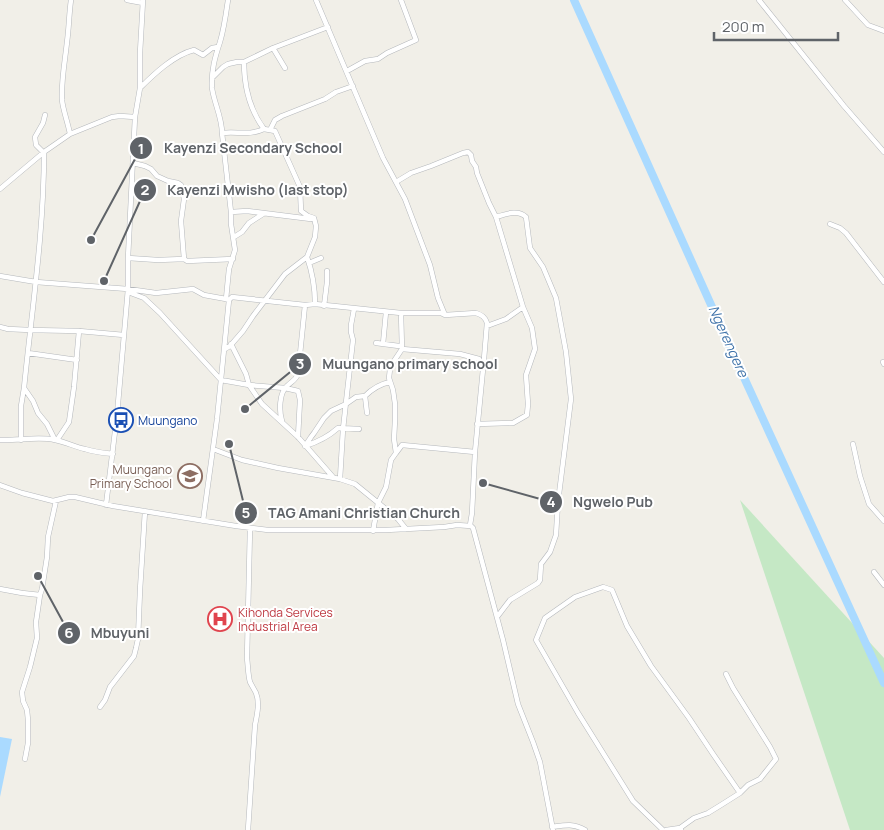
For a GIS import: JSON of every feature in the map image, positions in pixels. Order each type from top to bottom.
[{"type":"street","points":[[70,134],[62,98],[71,0]]},
{"type":"street","points":[[106,505],[113,454],[128,290],[135,117],[140,88],[143,2],[127,0]]},
{"type":"street","points":[[203,521],[225,349],[229,270],[235,250],[222,123],[212,88],[213,66],[220,42],[228,0]]},
{"type":"street","points":[[317,0],[384,158],[405,199],[430,265],[438,298],[446,315]]},
{"type":"street","points":[[347,71],[365,61],[378,58],[416,40],[401,0]]},
{"type":"street","points":[[759,0],[884,152]]},
{"type":"street","points":[[845,0],[868,25],[884,30]]},
{"type":"street","points":[[212,78],[228,64],[244,62],[272,48],[328,28]]},
{"type":"street","points":[[140,88],[157,72],[180,55],[194,50],[203,55],[212,48],[218,47]]},
{"type":"street","points":[[272,48],[285,68]]},
{"type":"street","points":[[244,62],[244,76],[248,94],[259,122],[264,129]]},
{"type":"street","points":[[270,130],[275,120],[282,116],[353,86]]},
{"type":"street","points":[[44,152],[36,145],[34,137],[43,124],[45,115]]},
{"type":"street","points":[[0,189],[44,152],[70,134],[112,118],[120,116],[135,117]]},
{"type":"street","points":[[222,133],[256,132],[264,129],[275,131],[300,187],[301,211],[314,218],[316,226],[315,237],[307,257],[285,274],[243,332],[225,349]]},
{"type":"street","points":[[21,440],[21,402],[36,282],[44,152]]},
{"type":"street","points":[[396,182],[411,173],[468,152],[471,155],[488,203],[496,218],[523,307],[532,328],[535,349],[526,375],[527,415],[513,422],[477,424]]},
{"type":"street","points":[[133,163],[145,166],[151,169],[157,176],[178,182],[181,186],[184,199],[181,221],[184,259]]},
{"type":"street","points":[[231,212],[248,211],[315,220]]},
{"type":"street","points":[[496,218],[510,213],[522,214],[526,218],[530,248],[543,267],[556,298],[566,352],[571,399],[558,502],[556,535],[553,546],[541,564],[540,580],[538,583],[510,600],[497,617]]},
{"type":"street","points":[[234,237],[242,232],[249,223],[264,214]]},
{"type":"street","points":[[830,224],[846,233],[884,282]]},
{"type":"street","points":[[307,257],[315,284],[315,304]]},
{"type":"street","points":[[128,258],[184,259],[187,262],[233,259]]},
{"type":"street","points":[[309,263],[321,258]]},
{"type":"street","points":[[324,306],[327,271]]},
{"type":"street","points":[[0,276],[36,282],[76,284],[156,293],[193,289],[204,295],[228,300],[232,297],[401,313],[441,313],[446,315],[476,313],[485,318],[484,359],[474,452],[470,525],[478,542],[518,704],[540,762],[552,829],[566,825],[578,826],[585,830]]},
{"type":"street","points":[[128,290],[144,298],[221,380],[298,391],[300,400],[298,437]]},
{"type":"street","points":[[283,422],[280,409],[285,388],[297,378],[298,374],[305,305]]},
{"type":"street","points":[[486,326],[506,319],[523,307]]},
{"type":"street","points":[[340,479],[346,404],[354,340],[351,325],[354,309]]},
{"type":"street","points":[[383,344],[386,312]]},
{"type":"street","points":[[396,454],[394,439],[395,404],[389,378],[390,369],[400,348],[401,313]]},
{"type":"street","points":[[0,327],[30,330],[79,330],[124,335]]},
{"type":"street","points":[[56,440],[69,422],[79,330]]},
{"type":"street","points":[[376,343],[400,348],[460,354],[479,359]]},
{"type":"street","points":[[231,344],[249,385],[262,404],[298,437],[334,478]]},
{"type":"street","points":[[28,353],[77,360]]},
{"type":"street","points":[[305,446],[331,411],[356,397],[365,396],[370,391],[390,382]]},
{"type":"street","points":[[24,388],[56,440]]},
{"type":"street","points":[[365,396],[367,413]]},
{"type":"street","points":[[305,446],[331,435],[338,428],[359,429]]},
{"type":"street","points":[[0,440],[56,440],[88,450],[113,454]]},
{"type":"street","points":[[853,444],[869,504],[884,521]]},
{"type":"street","points":[[373,531],[378,503],[386,486],[391,460],[402,445],[474,452]]},
{"type":"street","points":[[213,449],[242,460],[340,479],[355,484],[398,519],[406,530]]},
{"type":"street","points":[[0,485],[56,502],[71,497],[106,505],[268,530],[373,531],[444,527],[457,524],[470,525]]},
{"type":"street","points":[[25,758],[28,743],[28,720],[22,692],[37,638],[36,622],[47,558],[48,537],[56,502]]},
{"type":"street","points":[[100,707],[110,687],[134,656],[138,640],[145,511]]},
{"type":"street","points":[[248,830],[254,725],[258,703],[256,692],[248,675],[247,658],[250,528]]},
{"type":"street","points":[[874,572],[884,585]]},
{"type":"street","points":[[726,674],[776,759],[760,779],[708,813],[694,818],[681,829],[665,830],[633,801],[578,713],[536,640],[545,618],[575,597],[603,586],[612,590],[627,626],[651,666],[740,792]]},
{"type":"street","points":[[0,589],[22,594],[40,595]]},
{"type":"green space","points":[[740,500],[884,658],[884,830],[850,830]]},
{"type":"water","points":[[0,737],[12,739],[0,797]]},
{"type":"waterway","name":"Ngerengere","points":[[574,0],[884,683]]},
{"type":"place","name":"Kayenzi Secondary School","points":[[91,240]]},
{"type":"place","name":"Kayenzi Mwisho (last stop)","points":[[104,281]]},
{"type":"place","name":"Muungano primary school","points":[[245,409]]},
{"type":"place","name":"Muungano","points":[[121,420]]},
{"type":"place","name":"TAG Amani Christian Church","points":[[229,444]]},
{"type":"place","name":"Muungano Primary School","points":[[190,476]]},
{"type":"place","name":"Ngwelo Pub","points":[[483,483]]},
{"type":"place","name":"Mbuyuni","points":[[38,576]]},
{"type":"place","name":"Kihonda Services Industrial Area","points":[[220,619]]}]
